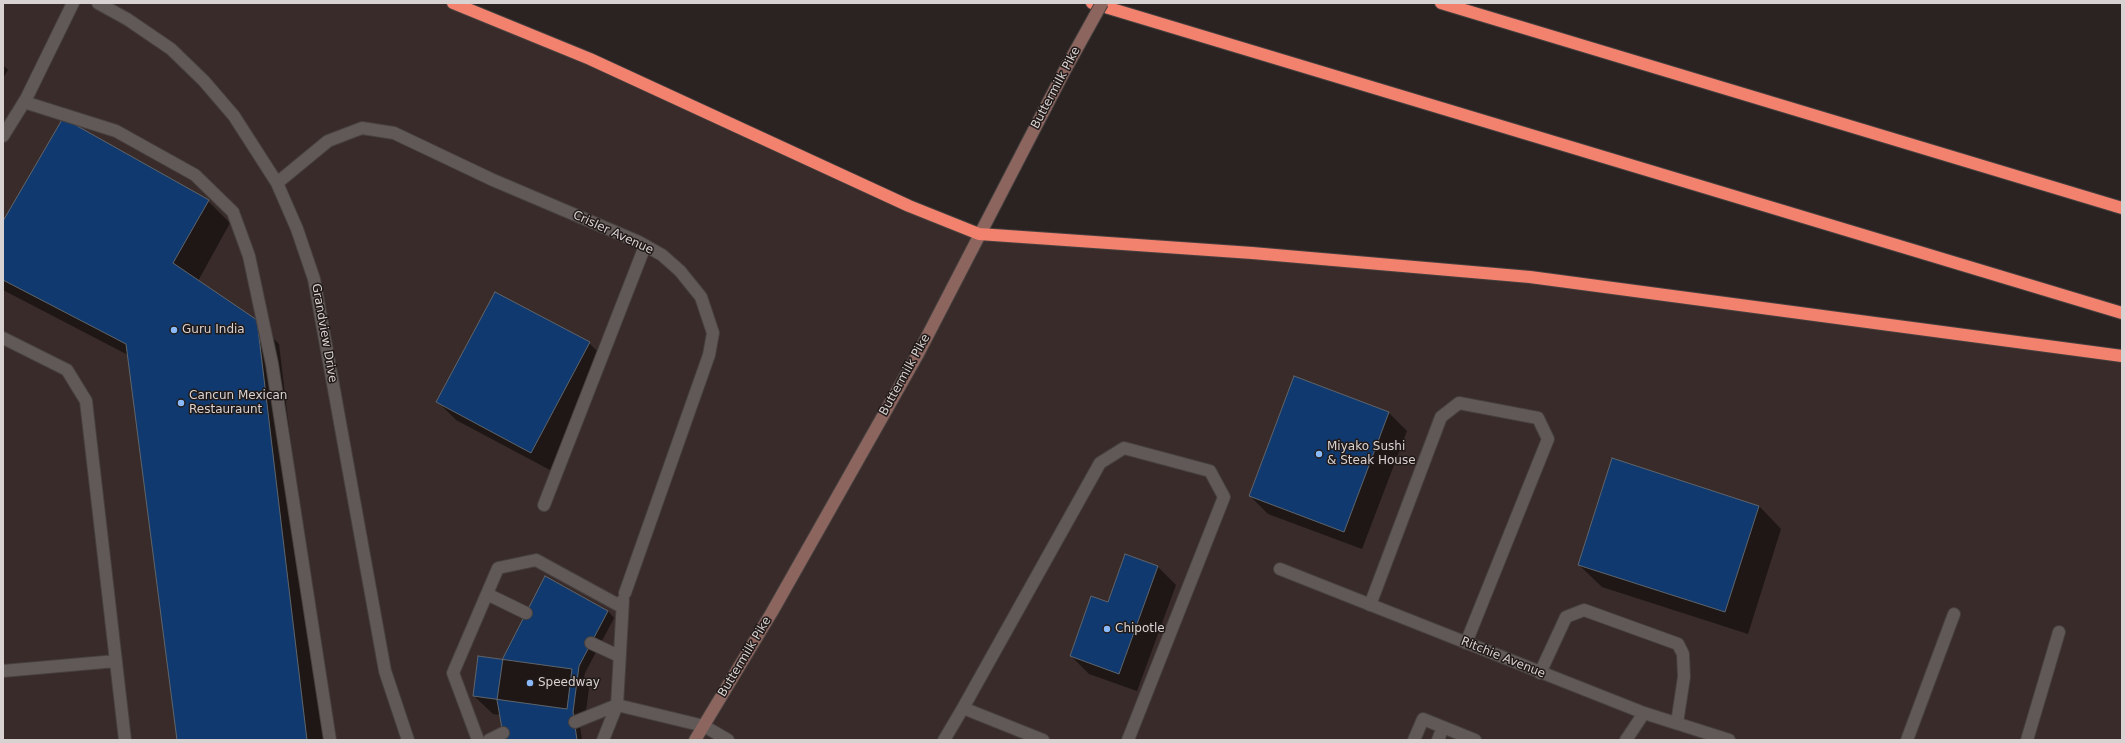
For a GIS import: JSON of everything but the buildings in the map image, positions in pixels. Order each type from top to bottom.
[{"type":"highway","points":[[453,3],[590,59],[910,206],[979,234],[1252,253],[1530,277],[2122,356]]},
{"type":"highway","points":[[1092,3],[2122,313]]},
{"type":"highway","points":[[1441,3],[2122,208]]},
{"type":"main road","name":"Buttermilk Pike","points":[[695,740],[772,612],[918,354],[1066,68],[1102,3]]},
{"type":"street","points":[[3,136],[24,102],[73,3]]},
{"type":"street","name":"Grandview Drive","points":[[98,3],[127,19],[171,49],[204,81],[234,116],[277,183],[297,229],[314,279],[385,671],[408,740]]},
{"type":"street","points":[[24,102],[116,131],[195,175],[233,212],[249,256],[272,364],[330,740]]},
{"type":"street","name":"Crisler Avenue","points":[[277,183],[328,142],[362,128],[394,133],[492,180],[645,246],[662,256],[680,271],[701,297],[713,333],[709,355],[625,593],[622,607],[618,656],[617,706]]},
{"type":"street","points":[[544,505],[645,246]]},
{"type":"street","points":[[3,338],[67,370],[86,401],[125,740]]},
{"type":"street","points":[[1370,605],[1441,417],[1460,403],[1538,418],[1548,439],[1466,643]]},
{"type":"street","points":[[944,740],[1100,463],[1124,448],[1210,471],[1224,497],[1128,740]]},
{"type":"street","points":[[478,740],[453,673],[498,568],[536,560],[622,607]]},
{"type":"street","name":"Ritchie Avenue","points":[[1280,569],[1644,714],[1728,740]]},
{"type":"street","points":[[487,594],[526,613]]},
{"type":"street","points":[[1540,673],[1566,617],[1584,610],[1678,644],[1683,654],[1684,677],[1677,723]]},
{"type":"street","points":[[1907,740],[1954,614]]},
{"type":"street","points":[[2026,740],[2059,632]]},
{"type":"street","points":[[591,643],[618,656]]},
{"type":"street","points":[[3,671],[116,661]]},
{"type":"street","points":[[603,740],[617,706]]},
{"type":"street","points":[[575,722],[617,706],[704,726],[728,740]]},
{"type":"street","points":[[963,708],[1043,740]]},
{"type":"street","points":[[1626,740],[1644,714]]},
{"type":"street","points":[[1414,740],[1423,719],[1475,740]]},
{"type":"street","points":[[1438,740],[1443,727]]},
{"type":"street","points":[[489,740],[503,733]]},
{"type":"shaded area","points":[[3,3],[462,3],[979,234],[1530,277],[2122,356],[2122,740],[3,740]]},
{"type":"place","name":"Guru India","points":[[174,330]]},
{"type":"place","name":"Cancun Mexican Restauraunt","points":[[181,403]]},
{"type":"place","name":"Miyako Sushi & Steak House","points":[[1319,454]]},
{"type":"place","name":"Chipotle","points":[[1107,629]]},
{"type":"place","name":"Speedway","points":[[530,683]]}]
